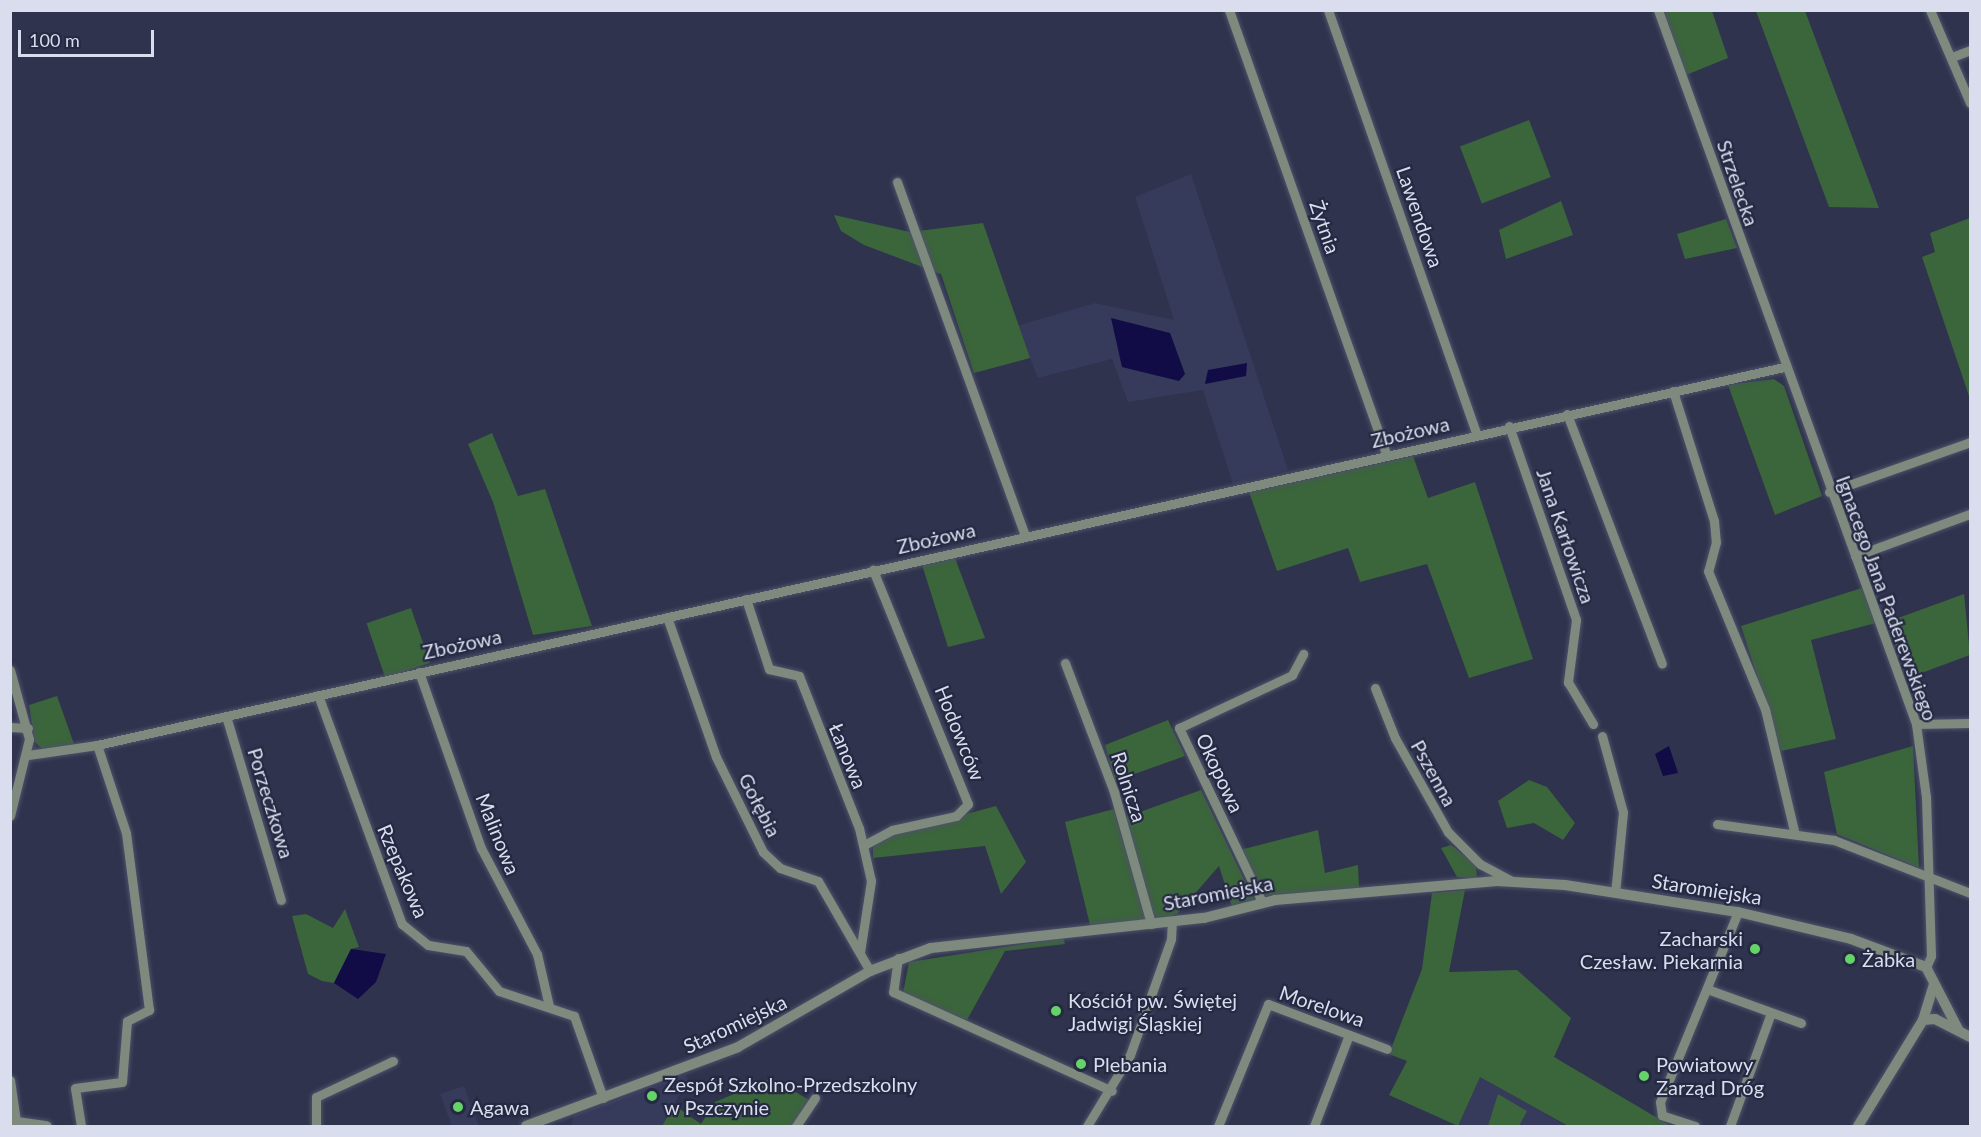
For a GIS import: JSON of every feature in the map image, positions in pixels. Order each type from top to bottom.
[{"type":"street","name":"Żytnia","points":[[1229,10],[1387,455]]},
{"type":"street","name":"Lawendowa","points":[[1328,10],[1477,435]]},
{"type":"street","name":"Strzelecka","points":[[1658,10],[1784,368]]},
{"type":"street","points":[[1930,10],[1971,103]]},
{"type":"street","points":[[1952,57],[1971,50]]},
{"type":"street","points":[[897,182],[1025,536]]},
{"type":"street","name":"Zbożowa","points":[[28,755],[97,745],[1509,426],[1784,368]]},
{"type":"street","name":"Ignacego Jana Paderewskiego","points":[[1784,368],[1916,724],[1929,878],[1931,956],[1926,967]]},
{"type":"street","points":[[1673,391],[1717,533],[1708,571],[1765,709],[1794,831]]},
{"type":"street","points":[[1567,414],[1662,664]]},
{"type":"street","name":"Jana Karłowicza","points":[[1509,426],[1576,620],[1568,682],[1593,724]]},
{"type":"street","points":[[1829,492],[1971,442]]},
{"type":"street","points":[[1855,556],[1971,514]]},
{"type":"street","name":"Hodowców","points":[[864,845],[892,830],[956,816],[968,804],[873,570]]},
{"type":"street","name":"Łanowa","points":[[746,599],[769,669],[799,676],[864,845],[871,894],[860,952]]},
{"type":"street","name":"Gołębia","points":[[667,617],[716,758],[763,852],[780,868],[818,881],[870,971]]},
{"type":"street","name":"Okopowa","points":[[1262,902],[1179,728],[1187,720],[1292,675],[1303,654]]},
{"type":"street","name":"Rolnicza","points":[[1065,663],[1114,792],[1151,924]]},
{"type":"street","points":[[10,670],[28,728],[28,755],[10,816]]},
{"type":"street","name":"Malinowa","points":[[419,672],[481,848],[537,954],[549,1006]]},
{"type":"street","name":"Pszenna","points":[[1375,688],[1435,814],[1480,864],[1512,881]]},
{"type":"street","name":"Rzepakowa","points":[[318,695],[402,924],[428,945],[466,951],[499,991],[566,1011],[579,1023],[603,1098]]},
{"type":"street","name":"Porzeczkowa","points":[[226,716],[281,900]]},
{"type":"street","points":[[1916,724],[1971,723]]},
{"type":"street","points":[[10,728],[28,728]]},
{"type":"street","points":[[1602,736],[1623,812],[1615,893]]},
{"type":"street","points":[[81,1126],[75,1088],[122,1082],[126,1022],[149,1010],[122,818],[97,745]]},
{"type":"street","points":[[1717,824],[1794,831],[1971,893]]},
{"type":"street","points":[[1479,882],[1480,864]]},
{"type":"street","name":"Staromiejska","points":[[526,1126],[770,1032],[870,971],[898,958],[945,946],[1172,922],[1262,902],[1512,881],[1615,893],[1738,912],[1815,928],[1926,967]]},
{"type":"street","points":[[1695,1126],[1666,1117],[1660,1107],[1738,912]]},
{"type":"street","points":[[1087,1126],[1112,1090],[1146,1014],[1172,922]]},
{"type":"street","points":[[898,958],[893,992],[1112,1090]]},
{"type":"street","points":[[1926,967],[1959,1031]]},
{"type":"street","points":[[1858,1126],[1923,1020],[1934,985]]},
{"type":"street","points":[[1707,989],[1801,1023]]},
{"type":"street","name":"Morelowa","points":[[1218,1126],[1264,1006],[1387,1049]]},
{"type":"street","points":[[1730,1126],[1771,1013]]},
{"type":"street","points":[[1923,1020],[1935,1019],[1971,1037]]},
{"type":"street","points":[[1314,1126],[1348,1035]]},
{"type":"street","points":[[316,1126],[316,1097],[393,1061]]},
{"type":"street","points":[[10,1080],[13,1121],[47,1126]]},
{"type":"street","points":[[796,1126],[815,1098]]},
{"type":"shaded area","points":[[1191,174],[1288,470],[1233,484],[1203,390],[1128,402],[1112,359],[1038,378],[1017,326],[1095,303],[1174,320],[1135,197]]},
{"type":"shaded area","points":[[1111,318],[1170,333],[1185,374],[1179,381],[1122,367]]},
{"type":"shaded area","points":[[1247,363],[1246,376],[1205,384],[1208,370]]},
{"type":"shaded area","points":[[1669,746],[1678,773],[1663,776],[1655,754]]},
{"type":"shaded area","points":[[351,949],[386,954],[376,982],[358,999],[334,983]]},
{"type":"shaded area","name":"Zespół Szkolno-Przedszkolny w Pszczynie","points":[[686,1075],[688,1079],[662,1126],[571,1126],[574,1115]]},
{"type":"shaded area","points":[[1480,1076],[1566,1126],[1458,1126]]},
{"type":"shaded area","points":[[464,1086],[479,1126],[452,1126],[440,1094]]},
{"type":"green space","points":[[1664,11],[1712,11],[1728,58],[1686,75]]},
{"type":"green space","points":[[1756,11],[1805,11],[1879,208],[1829,207]]},
{"type":"green space","points":[[1529,120],[1551,177],[1482,203],[1460,147]]},
{"type":"green space","points":[[1561,201],[1573,235],[1506,259],[1499,230]]},
{"type":"green space","points":[[834,215],[910,232],[983,223],[1030,358],[974,373],[941,274],[864,245],[841,231]]},
{"type":"green space","points":[[1970,218],[1970,399],[1922,257],[1935,252],[1930,233]]},
{"type":"green space","points":[[1726,219],[1737,248],[1685,259],[1677,234]]},
{"type":"green space","points":[[1774,379],[1784,386],[1822,496],[1775,515],[1728,385]]},
{"type":"green space","points":[[492,433],[518,496],[545,489],[592,626],[533,635],[493,502],[468,444]]},
{"type":"green space","points":[[1413,456],[1428,498],[1475,482],[1533,659],[1469,678],[1427,564],[1360,582],[1348,548],[1277,571],[1249,492]]},
{"type":"green space","points":[[955,558],[985,638],[948,647],[922,565]]},
{"type":"green space","points":[[1862,588],[1876,623],[1811,640],[1836,739],[1781,751],[1741,626]]},
{"type":"green space","points":[[1964,594],[1970,655],[1908,678],[1887,622]]},
{"type":"green space","points":[[411,608],[430,663],[385,678],[367,623]]},
{"type":"green space","points":[[57,696],[74,744],[42,749],[35,742],[29,705]]},
{"type":"green space","points":[[1168,720],[1185,756],[1115,781],[1105,745]]},
{"type":"green space","points":[[1913,746],[1919,868],[1837,834],[1824,772]]},
{"type":"green space","points":[[1529,780],[1547,787],[1575,823],[1563,840],[1534,823],[1507,828],[1498,801]]},
{"type":"green space","points":[[1201,790],[1254,900],[1232,907],[1219,866],[1177,914],[1154,921],[1126,817]]},
{"type":"green space","points":[[996,806],[1026,862],[1001,894],[985,846],[873,858],[873,847],[892,834]]},
{"type":"green space","points":[[1114,809],[1146,922],[1090,925],[1065,822]]},
{"type":"green space","points":[[1318,830],[1325,873],[1358,865],[1359,888],[1263,896],[1240,850]]},
{"type":"green space","points":[[1451,845],[1476,865],[1477,879],[1457,877],[1441,848]]},
{"type":"green space","points":[[1465,890],[1449,972],[1517,970],[1571,1018],[1554,1057],[1671,1126],[1568,1126],[1480,1077],[1458,1126],[1389,1095],[1407,1061],[1389,1054],[1422,969],[1432,893]]},
{"type":"green space","points":[[345,909],[359,947],[351,949],[334,983],[322,981],[308,974],[292,916],[306,914],[333,928]]},
{"type":"green space","points":[[1063,938],[1065,944],[1005,951],[967,1020],[903,993],[909,962]]},
{"type":"green space","points":[[772,1078],[809,1100],[792,1126],[662,1126],[674,1105],[701,1124],[715,1102]]},
{"type":"green space","points":[[1498,1094],[1527,1111],[1519,1126],[1488,1126]]},
{"type":"place","name":"Zacharski Czesław. Piekarnia","points":[[1755,949]]},
{"type":"place","name":"Żabka","points":[[1850,959]]},
{"type":"place","name":"Kościół pw. Świętej Jadwigi Śląskiej","points":[[1056,1011]]},
{"type":"place","name":"Plebania","points":[[1081,1064]]},
{"type":"place","name":"Powiatowy Zarząd Dróg","points":[[1644,1076]]},
{"type":"place","name":"Zespół Szkolno-Przedszkolny w Pszczynie","points":[[652,1096]]},
{"type":"place","name":"Agawa","points":[[458,1107]]}]
